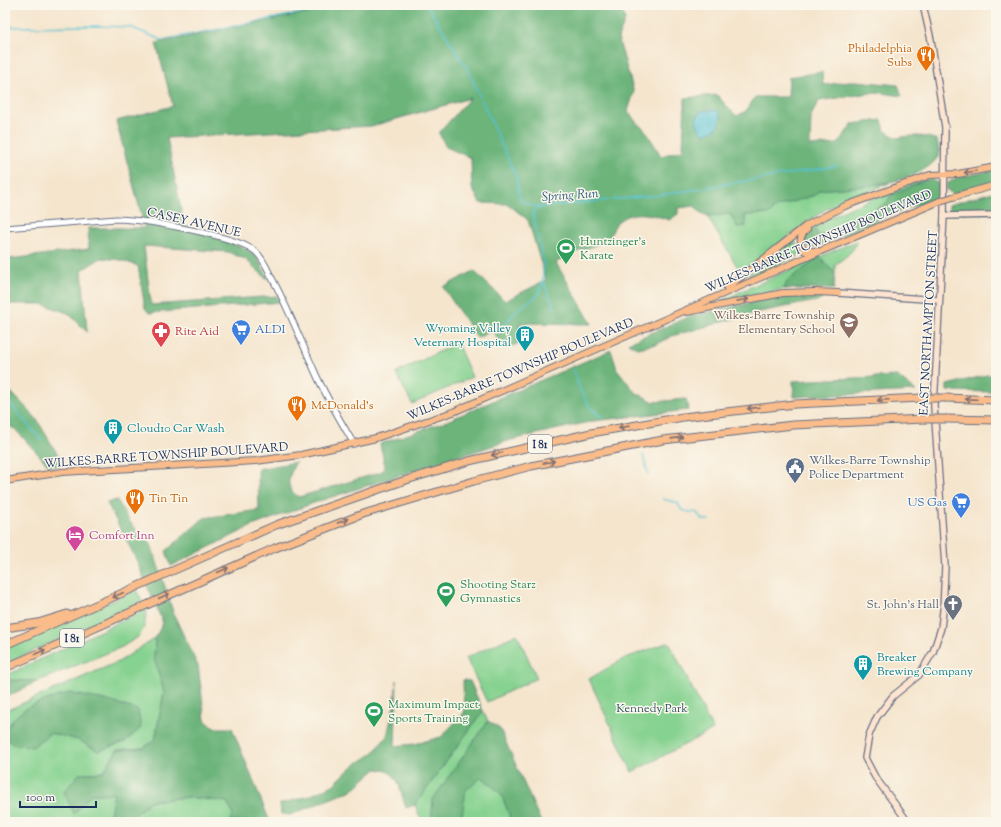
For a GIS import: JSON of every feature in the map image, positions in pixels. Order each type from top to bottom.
[{"type":"highway","name":"I 81","points":[[5,646],[276,525],[403,480],[469,461],[535,445],[640,424],[756,408],[795,404],[922,398],[996,400]]},
{"type":"highway","name":"I 81","points":[[5,668],[275,548],[364,514],[419,496],[531,466],[664,440],[744,429],[814,423],[924,419],[996,420]]},
{"type":"highway","points":[[5,628],[38,623],[105,601]]},
{"type":"main road","name":"EAST NORTHAMPTON STREET","points":[[908,822],[869,767],[865,758],[866,746],[872,726],[885,704],[911,682],[926,664],[933,652],[941,628],[945,566],[934,406],[944,216],[943,174],[945,127],[931,40],[923,5]]},
{"type":"main road","points":[[821,250],[805,251],[800,241],[803,233],[814,223],[831,213],[870,196],[930,175],[958,174],[996,168]]},
{"type":"main road","name":"WILKES-BARRE TOWNSHIP BOULEVARD","points":[[5,481],[68,472],[256,461],[301,455],[354,444],[442,416],[678,314],[821,250],[940,201],[996,185]]},
{"type":"main road","points":[[944,216],[996,215]]},
{"type":"main road","points":[[721,294],[807,225],[814,223]]},
{"type":"main road","points":[[678,314],[783,293],[816,292],[939,300]]},
{"type":"street","name":"CASEY AVENUE","points":[[5,228],[133,220],[214,236],[249,247],[256,251],[290,313],[316,373],[354,444]]},
{"type":"green space","points":[[346,5],[620,5],[625,20],[618,38],[634,92],[628,111],[637,123],[646,131],[661,156],[683,150],[685,98],[717,95],[737,116],[746,111],[755,97],[788,97],[789,77],[822,72],[823,85],[856,81],[898,85],[902,96],[876,92],[819,101],[811,116],[810,146],[838,144],[852,124],[882,120],[885,131],[897,138],[917,136],[937,140],[940,154],[931,165],[918,173],[902,179],[868,186],[819,190],[815,195],[776,207],[770,214],[745,215],[746,226],[737,227],[730,214],[710,216],[702,213],[695,206],[678,208],[678,214],[669,220],[649,214],[634,214],[621,219],[616,224],[608,241],[567,255],[556,263],[592,324],[520,323],[518,344],[504,348],[492,331],[477,338],[443,287],[474,271],[505,301],[546,280],[528,220],[508,204],[480,203],[472,188],[471,158],[446,147],[439,133],[470,98],[372,126],[167,138],[184,225],[246,249],[257,257],[268,278],[266,278],[245,259],[228,252],[144,246],[151,305],[277,296],[280,302],[149,313],[145,308],[138,266],[121,260],[101,258],[82,270],[87,332],[68,313],[42,304],[5,304],[5,255],[10,259],[89,249],[88,228],[145,228],[116,121],[173,106],[156,43]]},
{"type":"green space","points":[[996,170],[996,180],[953,194],[947,190],[947,184],[954,179]]},
{"type":"green space","points":[[927,179],[886,204],[819,236],[815,229],[805,237],[805,245],[804,236],[811,229],[824,221],[861,203]]},
{"type":"green space","points":[[928,179],[939,184],[938,199],[907,208],[813,248],[805,245],[805,237],[815,229],[819,236],[886,204],[891,195]]},
{"type":"green space","points":[[889,183],[826,209],[741,273],[707,216],[730,214],[737,227],[745,226],[745,215],[770,214],[776,207],[815,195],[819,190]]},
{"type":"green space","points":[[996,191],[995,213],[953,213],[949,210],[949,205]]},
{"type":"green space","points":[[794,240],[802,254],[742,280]]},
{"type":"green space","points":[[856,241],[854,248],[835,265],[835,274],[820,257],[788,280],[784,289],[718,302],[770,279]]},
{"type":"green space","points":[[820,257],[835,274],[834,289],[784,289],[788,280]]},
{"type":"green space","points":[[792,296],[822,297],[821,300],[754,313],[672,336],[656,344],[638,348],[628,343],[688,317],[759,301]]},
{"type":"green space","points":[[457,343],[472,377],[412,404],[396,373]]},
{"type":"green space","points":[[611,350],[617,369],[635,392],[654,402],[686,399],[688,410],[593,421],[511,440],[319,501],[252,526],[171,566],[166,551],[204,518],[259,510],[258,469],[296,462],[291,472],[289,485],[291,490],[299,497],[381,472],[385,466],[380,444],[447,421]]},
{"type":"green space","points":[[987,375],[996,375],[996,392],[947,391],[947,385]]},
{"type":"green space","points":[[897,376],[916,391],[794,397],[793,381]]},
{"type":"green space","points":[[5,386],[36,418],[64,465],[49,466],[15,429],[5,424]]},
{"type":"green space","points":[[117,500],[129,521],[141,536],[151,544],[174,615],[198,666],[205,720],[214,728],[232,728],[270,822],[230,822],[233,814],[227,802],[188,797],[150,801],[127,822],[114,822],[110,815],[114,794],[91,794],[74,814],[64,792],[79,774],[103,772],[117,750],[143,748],[155,740],[164,692],[154,658],[155,638],[163,623],[135,557],[107,503]]},
{"type":"green space","points":[[136,590],[142,601],[5,664],[5,649]]},
{"type":"green space","points":[[147,609],[144,628],[138,637],[122,647],[38,681],[5,680],[5,676]]},
{"type":"green space","points":[[517,634],[537,678],[487,702],[466,658]]},
{"type":"green space","points":[[155,638],[154,658],[164,692],[155,740],[143,748],[117,750],[103,772],[79,774],[91,794],[114,793],[110,815],[114,822],[5,822],[5,711],[120,661]]},
{"type":"green space","name":"Kennedy Park","points":[[669,642],[713,730],[632,772],[589,679],[623,659]]},
{"type":"green space","points":[[5,680],[38,681],[5,698]]},
{"type":"green space","points":[[397,680],[395,746],[415,744],[441,737],[464,713],[463,680],[470,681],[483,711],[415,805],[406,808],[400,787],[394,777],[384,770],[376,769],[352,790],[290,815],[281,814],[280,804],[309,796],[333,785],[353,766],[373,753],[387,736],[393,711]]},
{"type":"green space","points":[[69,693],[105,700],[138,710],[141,728],[125,742],[98,751],[78,740],[50,733],[33,747],[11,744],[5,733],[16,716],[23,710],[40,702]]},
{"type":"green space","points":[[483,711],[534,822],[422,822],[415,805]]},
{"type":"green space","points":[[488,721],[500,729],[541,822],[512,822],[501,794],[482,777],[466,790],[461,822],[431,822],[433,799]]},
{"type":"green space","points":[[188,797],[227,802],[233,814],[230,822],[127,822],[150,801]]},
{"type":"water","points":[[701,111],[718,111],[721,116],[720,120],[716,128],[704,134],[698,127],[696,119]]},
{"type":"waterway","name":"Spring Run","points":[[5,17],[10,27],[130,27],[162,40],[341,5]]},
{"type":"waterway","name":"Spring Run","points":[[427,5],[468,70],[517,179],[519,197],[524,203],[541,207],[660,195],[838,166]]},
{"type":"waterway","points":[[541,207],[533,211],[533,214],[543,261],[543,280],[555,309]]},
{"type":"waterway","points":[[500,329],[517,310],[538,295],[543,282]]},
{"type":"waterway","points":[[574,370],[580,390],[587,403],[602,417]]},
{"type":"waterway","points":[[5,398],[42,441]]},
{"type":"waterway","points":[[643,455],[648,474]]},
{"type":"waterway","points":[[663,499],[678,503],[682,510],[687,512],[696,512],[703,520],[709,520]]},
{"type":"place","name":"Philadelphia Subs","points":[[926,72]]},
{"type":"place","name":"Huntzinger's Karate","points":[[566,265]]},
{"type":"place","name":"Wilkes-Barre Township Elementary School","points":[[849,339]]},
{"type":"place","name":"ALDI","points":[[241,346]]},
{"type":"place","name":"Rite Aid","points":[[161,348]]},
{"type":"place","name":"Wyoming Valley Veternary Hospital","points":[[525,352]]},
{"type":"place","name":"McDonald's","points":[[297,422]]},
{"type":"place","name":"Cloud10 Car Wash","points":[[113,445]]},
{"type":"place","name":"Wilkes-Barre Township Police Department","points":[[795,484]]},
{"type":"place","name":"Tin Tin","points":[[135,515]]},
{"type":"place","name":"US Gas","points":[[961,519]]},
{"type":"place","name":"Comfort Inn","points":[[75,552]]},
{"type":"place","name":"Shooting Starz Gymnastics","points":[[446,608]]},
{"type":"place","name":"St. John's Hall","points":[[953,621]]},
{"type":"place","name":"Breaker Brewing Company","points":[[863,681]]},
{"type":"place","name":"Maximum Impact Sports Training","points":[[374,728]]}]
